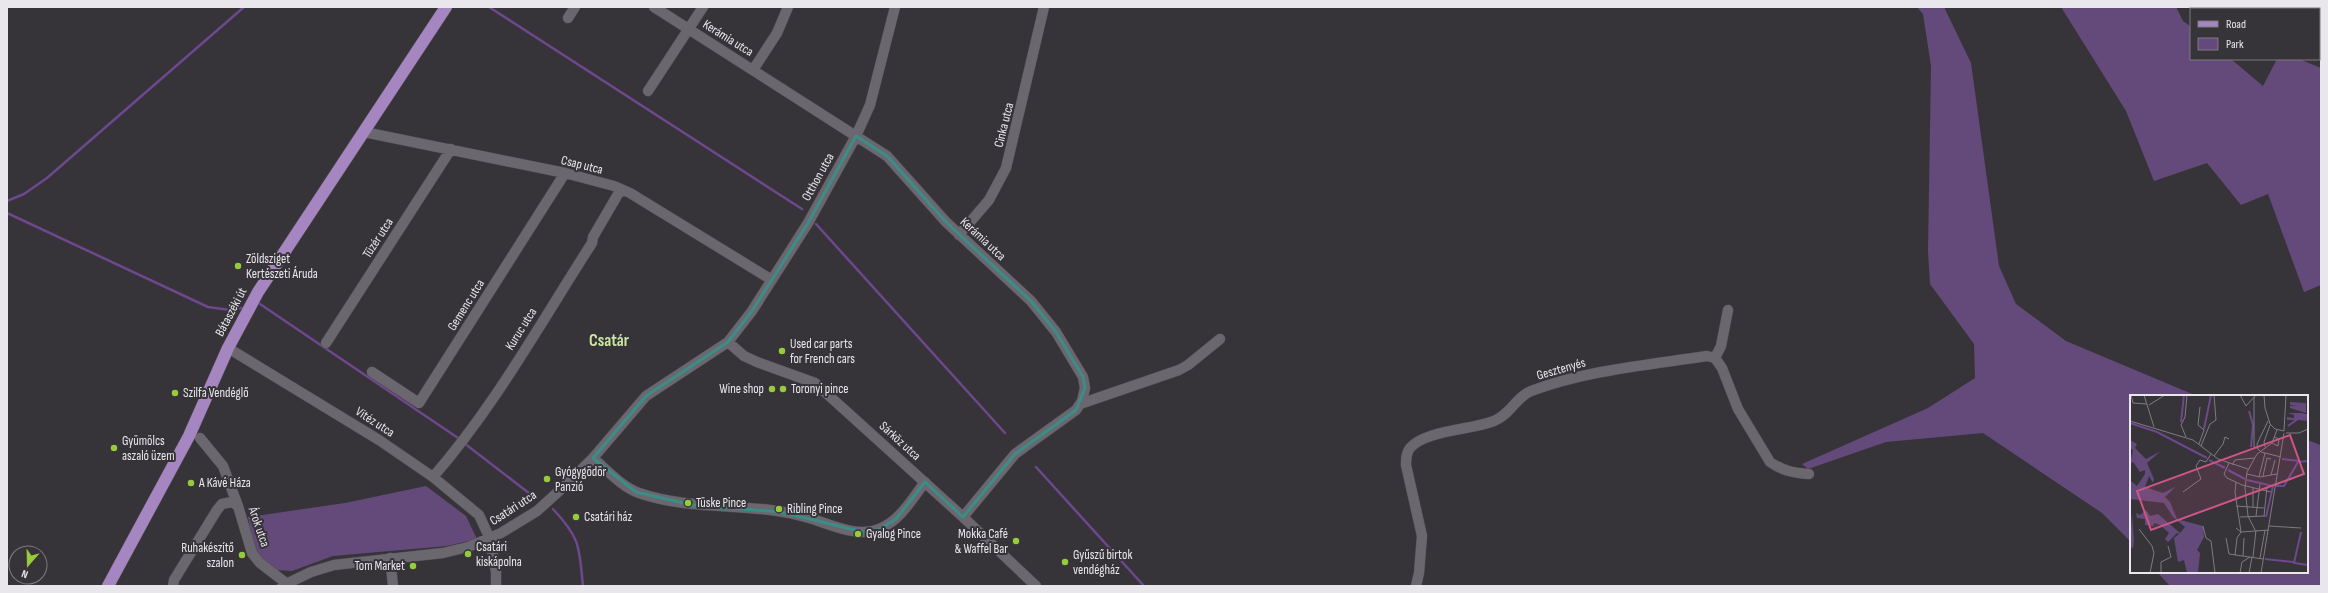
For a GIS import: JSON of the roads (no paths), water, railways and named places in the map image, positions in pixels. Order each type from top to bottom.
[{"type":"main road","name":"Bátaszéki út","points":[[108,586],[187,441],[244,315],[268,275],[446,7]]},
{"type":"street","points":[[568,18],[575,7]]},
{"type":"street","name":"Kerámia utca","points":[[654,7],[887,156],[959,235],[1031,301],[1056,332],[1083,377],[1084,388],[1080,404]]},
{"type":"street","points":[[690,30],[703,7]]},
{"type":"street","points":[[754,70],[777,33],[788,7]]},
{"type":"street","name":"Otthon utca","points":[[728,342],[752,311],[808,223],[856,136],[870,104],[895,7]]},
{"type":"street","name":"Cinka utca","points":[[959,235],[989,200],[1006,168],[1044,7]]},
{"type":"street","name":"Kerámia utca","points":[[648,91],[690,30]]},
{"type":"street","name":"Csap utca","points":[[364,132],[451,148],[565,173],[621,189],[772,280]]},
{"type":"street","name":"Tüzér utca","points":[[326,343],[451,148]]},
{"type":"street","name":"Gemenc utca","points":[[372,372],[419,403],[565,173]]},
{"type":"street","name":"Kuruc utca","points":[[433,477],[467,436],[592,242],[593,237],[621,189]]},
{"type":"street","points":[[1728,310],[1721,346],[1715,358],[1722,368],[1738,409],[1770,462],[1791,473],[1809,474]]},
{"type":"street","points":[[964,517],[1015,454],[1061,422],[1080,404],[1178,370],[1188,365],[1220,339]]},
{"type":"street","name":"Csatári utca","points":[[284,584],[311,572],[334,566],[390,558],[443,553],[468,547],[490,539],[537,511],[593,458],[646,396],[728,342]]},
{"type":"street","name":"Sárköz utca","points":[[728,342],[744,356],[815,384],[964,517],[1036,586]]},
{"type":"street","name":"Vitéz utca","points":[[228,348],[355,424],[433,477],[479,515],[490,539],[496,572],[496,586]]},
{"type":"street","name":"Gesztenyés","points":[[1416,586],[1419,573],[1422,536],[1406,465],[1407,455],[1417,442],[1492,422],[1504,417],[1518,400],[1530,392],[1576,376],[1707,356],[1715,358]]},
{"type":"street","points":[[200,438],[223,466],[238,506]]},
{"type":"street","points":[[593,458],[623,484],[636,492],[654,498],[692,505],[749,508],[781,512],[808,517],[839,528],[862,532],[878,530],[896,518],[925,482]]},
{"type":"street","name":"Árok utca","points":[[173,586],[174,580],[217,510],[226,503],[232,502],[238,506],[252,553],[260,563],[284,584]]},
{"type":"street","points":[[390,558],[394,586]]},
{"type":"waterway","points":[[7,201],[24,194],[47,178],[244,7]]},
{"type":"waterway","points":[[489,7],[802,209]]},
{"type":"waterway","points":[[7,213],[208,307],[230,310],[241,308]]},
{"type":"waterway","points":[[816,224],[1005,433]]},
{"type":"waterway","points":[[260,304],[461,440]]},
{"type":"waterway","points":[[464,443],[534,497]]},
{"type":"waterway","points":[[1036,467],[1144,586]]},
{"type":"waterway","points":[[553,509],[574,536],[581,562],[583,586]]},
{"type":"place","name":"Zöldsziget Kertészeti Áruda","points":[[238,266]]},
{"type":"place","name":"Used car parts for French cars","points":[[782,351]]},
{"type":"place","name":"Wine shop","points":[[772,389]]},
{"type":"place","name":"Toronyi pince","points":[[783,389]]},
{"type":"place","name":"Szilfa Vendéglő","points":[[175,393]]},
{"type":"place","name":"Gyümölcs aszaló üzem","points":[[114,448]]},
{"type":"place","name":"Gyógygödör Panzió","points":[[547,479]]},
{"type":"place","name":"A Kávé Háza","points":[[191,483]]},
{"type":"place","name":"Tüske Pince","points":[[688,503]]},
{"type":"place","name":"Ribling Pince","points":[[779,509]]},
{"type":"place","name":"Csatári ház","points":[[576,517]]},
{"type":"place","name":"Gyalog Pince","points":[[858,534]]},
{"type":"place","name":"Mokka Café & Waffel Bar","points":[[1016,541]]},
{"type":"place","name":"Csatári kiskápolna","points":[[468,554]]},
{"type":"place","name":"Ruhakészítő szalon","points":[[242,555]]},
{"type":"place","name":"Gyűszű birtok vendégház","points":[[1065,562]]},
{"type":"place","name":"Tom Market","points":[[413,566]]},
{"type":"district","name":"Csatár","points":[[609,341]]}]
